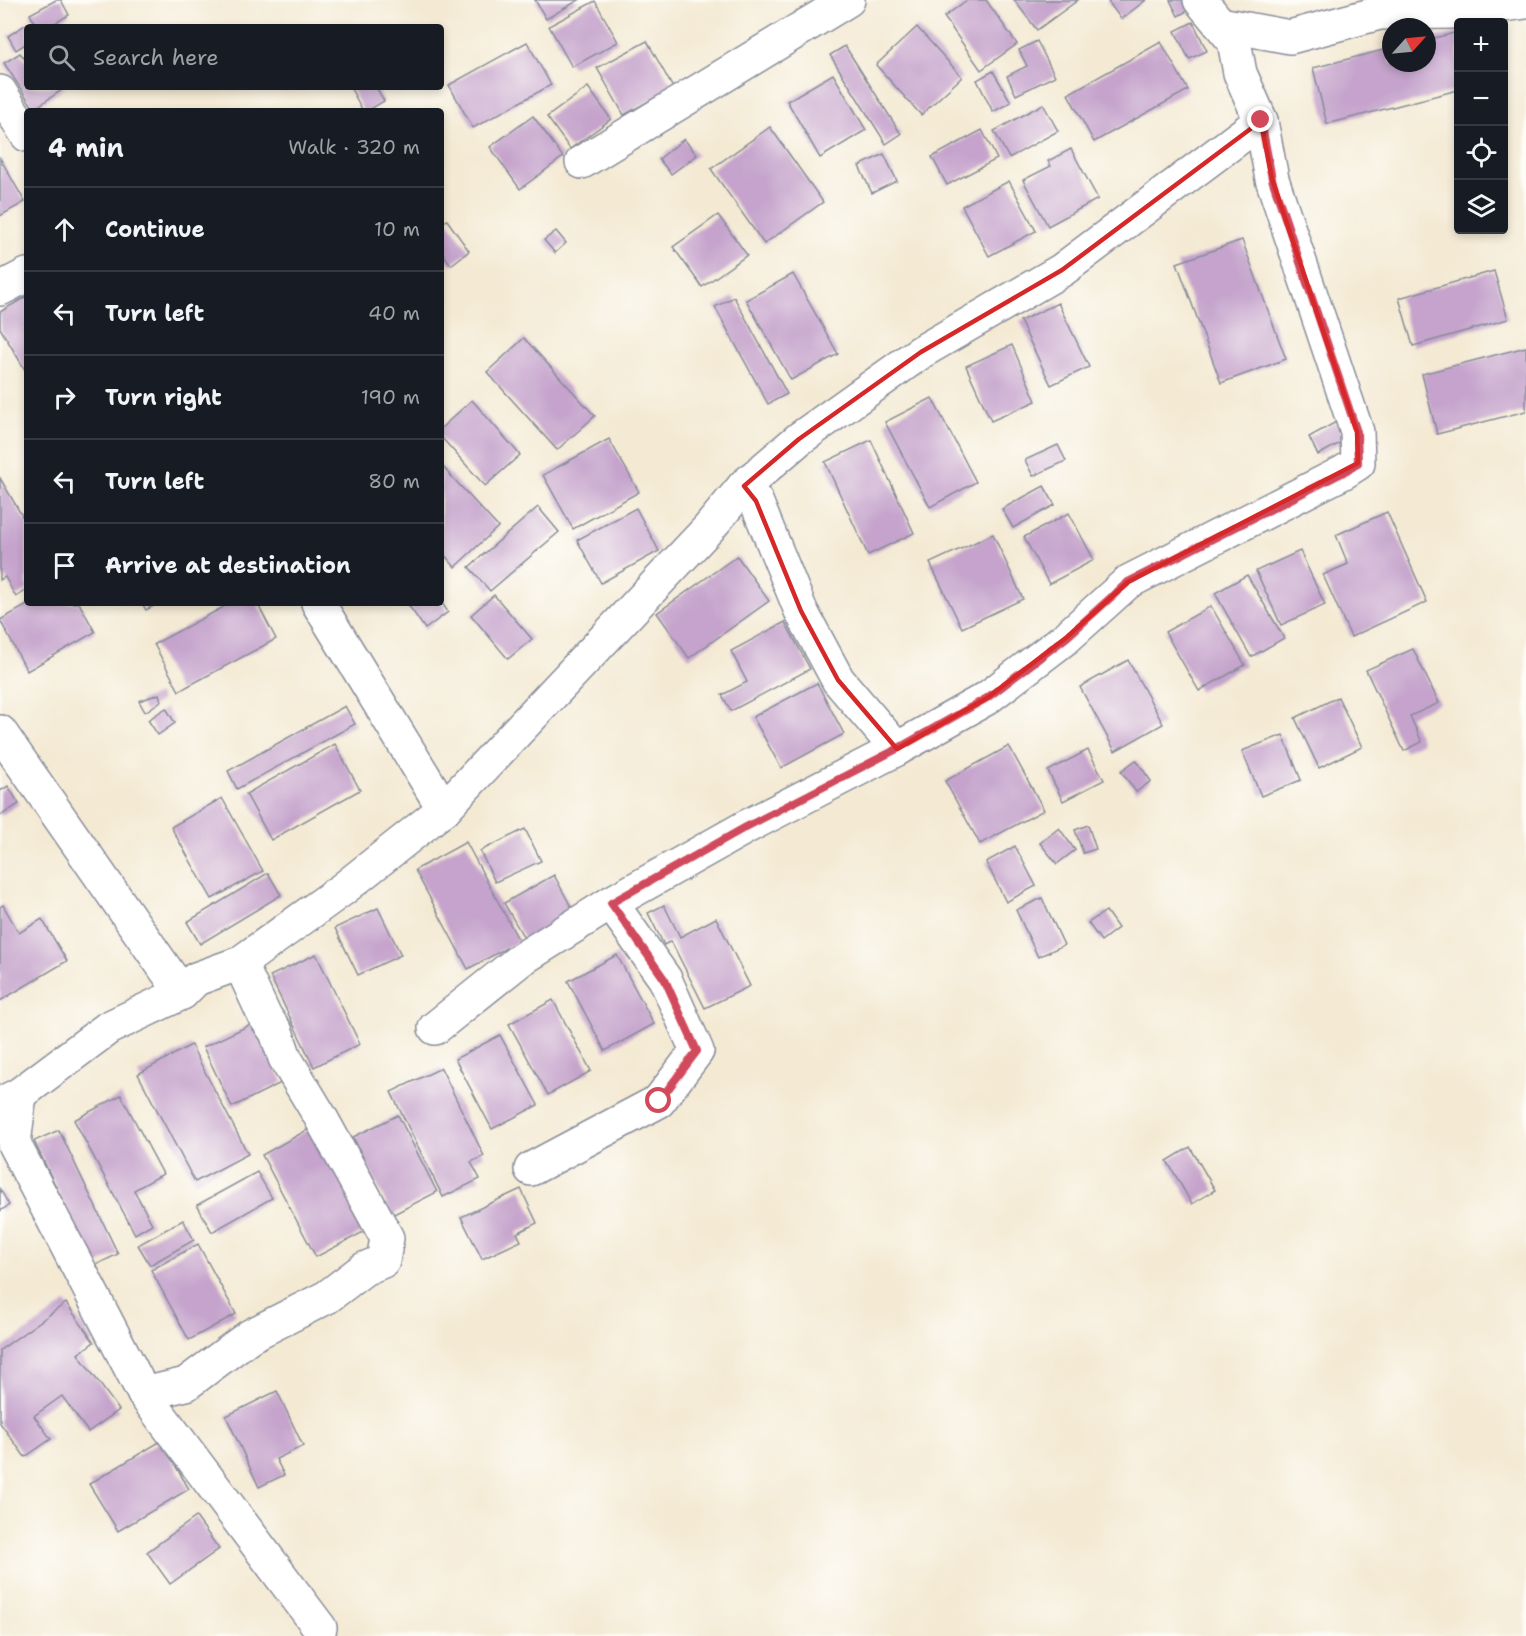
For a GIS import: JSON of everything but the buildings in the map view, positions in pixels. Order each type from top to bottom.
[{"type":"street","points":[[582,162],[848,0]]},
{"type":"street","points":[[1210,12],[1290,37],[1379,13],[1452,12],[1526,2]]},
{"type":"street","points":[[435,1028],[520,960],[611,903],[746,827],[897,749],[987,698],[1067,637],[1128,582],[1358,463],[1357,432],[1272,179],[1261,120],[1240,73],[1234,41],[1210,12]]},
{"type":"street","points":[[0,92],[24,130]]},
{"type":"street","points":[[320,1628],[144,1394],[14,1144],[10,1099],[108,1028],[182,993],[196,979],[240,963],[343,889],[444,809],[709,528],[744,486],[799,439],[921,352],[1062,270],[1261,120]]},
{"type":"street","points":[[0,289],[24,277]]},
{"type":"street","points":[[744,486],[756,501],[801,611],[838,680],[897,749]]},
{"type":"street","points":[[320,606],[444,809]]},
{"type":"street","points":[[0,732],[182,993]]},
{"type":"street","points":[[531,1169],[659,1101],[697,1051],[665,980],[611,903]]},
{"type":"street","points":[[144,1394],[186,1384],[250,1336],[327,1297],[364,1269],[383,1261],[387,1238],[285,1058],[276,1032],[264,1015],[240,963]]},
{"type":"highlighted area","points":[[1261,121],[1272,179],[1357,432],[1358,463],[1128,582],[1067,637],[987,698],[897,749],[838,680],[801,611],[756,501],[744,486],[799,439],[921,352],[1062,270]]},
{"type":"route","points":[[659,1101],[697,1051],[665,980],[611,903],[746,827],[897,749],[987,698],[1067,637],[1128,582],[1358,463],[1357,432],[1272,179],[1261,120]]}]
